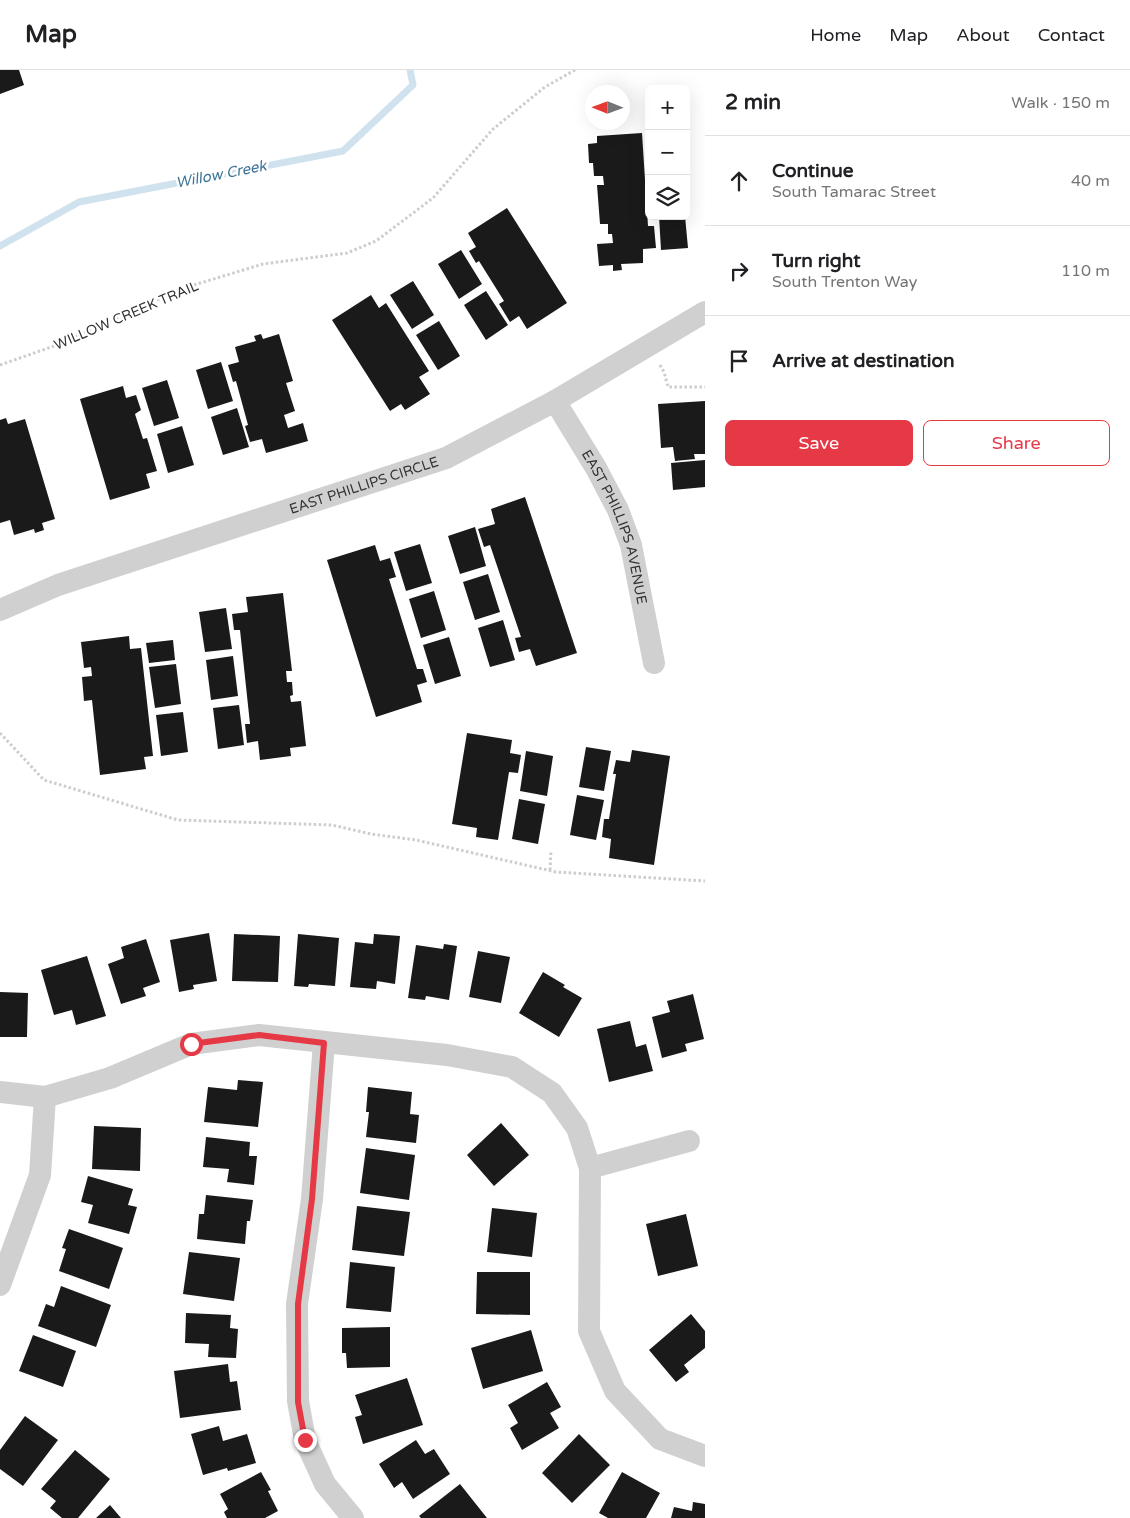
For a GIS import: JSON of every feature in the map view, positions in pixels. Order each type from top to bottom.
[{"type":"street","name":"EAST PHILLIPS CIRCLE","points":[[0,610],[58,585],[446,458],[555,400],[705,312]]},
{"type":"street","name":"EAST PHILLIPS AVENUE","points":[[555,400],[596,468],[618,510],[631,545],[654,663]]},
{"type":"street","points":[[0,1092],[45,1097],[110,1078],[191,1044],[259,1035],[447,1055],[512,1067],[552,1093],[577,1128],[590,1168],[589,1331],[615,1392],[660,1439],[705,1456]]},
{"type":"street","points":[[324,1043],[312,1199],[298,1304],[298,1402],[305,1440],[325,1484],[353,1518]]},
{"type":"street","points":[[0,1285],[40,1176],[45,1097]]},
{"type":"street","points":[[590,1168],[689,1141]]},
{"type":"path","name":"WILLOW CREEK TRAIL","points":[[0,365],[54,346],[184,288],[263,264],[348,253],[376,241],[433,198],[493,129],[545,87],[575,70]]},
{"type":"path","points":[[649,344],[664,372],[668,387],[705,387]]},
{"type":"path","points":[[0,733],[44,780],[178,820],[332,825],[370,834],[416,840],[556,872],[705,880]]},
{"type":"path","points":[[550,870],[551,850]]},
{"type":"building","points":[[0,70],[19,70],[24,85],[0,94]]},
{"type":"building","points":[[642,133],[645,220],[648,220],[648,226],[654,226],[656,248],[643,249],[643,263],[621,264],[622,270],[613,271],[613,265],[599,266],[597,244],[613,243],[612,234],[608,234],[608,224],[600,224],[597,185],[604,185],[603,176],[594,176],[593,163],[589,163],[588,144],[597,143],[597,136]]},
{"type":"building","points":[[507,208],[567,303],[527,329],[519,316],[510,322],[499,304],[504,301],[479,261],[476,263],[469,251],[476,247],[468,233]]},
{"type":"building","points":[[659,220],[685,220],[688,248],[661,250]]},
{"type":"building","points":[[461,250],[482,284],[459,299],[438,264]]},
{"type":"building","points":[[413,281],[434,315],[412,329],[390,295]]},
{"type":"building","points":[[486,291],[508,325],[486,340],[464,305]]},
{"type":"building","points":[[371,295],[379,308],[386,303],[429,371],[419,377],[430,394],[405,410],[401,404],[390,411],[332,320]]},
{"type":"building","points":[[439,321],[460,356],[438,370],[416,335]]},
{"type":"building","points":[[261,334],[263,339],[279,334],[293,381],[286,383],[295,411],[284,415],[288,428],[303,423],[308,441],[266,453],[262,439],[250,442],[245,426],[248,425],[236,381],[233,382],[228,365],[239,362],[235,347],[256,341],[254,336]]},
{"type":"building","points":[[221,362],[233,401],[208,409],[196,370]]},
{"type":"building","points":[[167,380],[179,418],[154,426],[142,388]]},
{"type":"building","points":[[123,386],[126,398],[136,395],[141,410],[135,414],[143,439],[147,438],[157,471],[146,474],[150,488],[110,500],[80,399]]},
{"type":"building","points":[[705,401],[705,454],[694,454],[695,459],[675,461],[673,447],[661,448],[658,404]]},
{"type":"building","points":[[237,408],[249,447],[223,455],[211,417]]},
{"type":"building","points":[[6,418],[8,424],[25,419],[55,519],[42,523],[44,530],[35,533],[34,529],[14,535],[10,520],[0,523],[0,420]]},
{"type":"building","points":[[182,426],[194,465],[168,473],[157,434]]},
{"type":"building","points":[[705,460],[705,487],[673,490],[671,463]]},
{"type":"building","points":[[525,497],[577,653],[536,666],[530,649],[519,652],[515,638],[521,637],[490,545],[484,547],[478,529],[495,524],[491,509]]},
{"type":"building","points":[[475,527],[486,566],[460,574],[448,536]]},
{"type":"building","points":[[420,544],[432,583],[406,591],[394,552]]},
{"type":"building","points":[[375,545],[380,561],[390,558],[396,577],[389,579],[417,669],[423,669],[427,682],[417,685],[422,702],[376,717],[327,560]]},
{"type":"building","points":[[488,574],[500,612],[475,620],[463,582]]},
{"type":"building","points":[[434,591],[446,630],[421,638],[409,599]]},
{"type":"building","points":[[283,593],[292,671],[286,671],[287,682],[292,682],[293,695],[290,696],[291,702],[301,701],[306,746],[290,748],[291,756],[260,760],[258,741],[247,743],[245,724],[250,724],[240,630],[234,630],[232,614],[248,612],[246,597]]},
{"type":"building","points":[[226,608],[232,649],[205,652],[199,612]]},
{"type":"building","points":[[503,620],[515,660],[490,667],[478,628]]},
{"type":"building","points":[[129,636],[130,649],[141,648],[153,756],[144,757],[146,769],[100,775],[92,700],[84,701],[82,677],[92,676],[91,667],[84,668],[81,642]]},
{"type":"building","points":[[449,637],[461,676],[435,684],[423,645]]},
{"type":"building","points":[[173,640],[175,660],[149,663],[146,643]]},
{"type":"building","points":[[233,656],[238,696],[211,700],[206,660]]},
{"type":"building","points":[[176,664],[181,704],[155,708],[149,667]]},
{"type":"building","points":[[239,705],[244,745],[218,749],[213,708]]},
{"type":"building","points":[[183,712],[188,752],[161,756],[156,715]]},
{"type":"building","points":[[467,733],[512,740],[510,753],[521,755],[518,773],[509,772],[498,840],[476,837],[477,828],[452,824]]},
{"type":"building","points":[[586,747],[611,751],[604,791],[579,787]]},
{"type":"building","points":[[632,750],[670,756],[654,865],[609,858],[611,839],[602,837],[604,819],[609,819],[616,774],[613,774],[616,760],[630,762]]},
{"type":"building","points":[[526,751],[553,756],[547,796],[520,791]]},
{"type":"building","points":[[577,795],[604,800],[596,840],[570,835]]},
{"type":"building","points":[[519,799],[545,804],[538,844],[512,839]]},
{"type":"building","points":[[209,933],[217,981],[193,985],[194,989],[179,992],[170,940]]},
{"type":"building","points":[[234,934],[280,936],[278,982],[232,981]]},
{"type":"building","points":[[298,934],[339,938],[335,986],[309,984],[308,987],[294,986]]},
{"type":"building","points":[[374,934],[400,936],[395,984],[377,981],[376,989],[350,987],[355,942],[373,944]]},
{"type":"building","points":[[146,939],[160,982],[143,988],[146,996],[121,1004],[108,964],[124,958],[121,947]]},
{"type":"building","points":[[444,944],[457,946],[449,1000],[426,996],[425,1000],[408,998],[416,945],[443,949]]},
{"type":"building","points":[[478,951],[510,957],[501,1003],[469,997]]},
{"type":"building","points":[[87,956],[106,1016],[76,1025],[72,1010],[54,1015],[41,970]]},
{"type":"building","points":[[543,972],[582,998],[559,1037],[519,1013]]},
{"type":"building","points":[[0,992],[28,993],[27,1037],[0,1037]]},
{"type":"building","points":[[693,994],[704,1039],[685,1044],[687,1051],[662,1058],[652,1017],[670,1012],[667,1001]]},
{"type":"building","points":[[630,1021],[636,1047],[646,1044],[653,1071],[609,1082],[597,1029]]},
{"type":"building","points":[[238,1080],[263,1082],[258,1127],[204,1122],[208,1087],[237,1090]]},
{"type":"building","points":[[368,1087],[412,1092],[410,1114],[419,1115],[416,1143],[366,1137],[369,1112],[366,1112]]},
{"type":"building","points":[[501,1123],[529,1155],[494,1186],[467,1155]]},
{"type":"building","points":[[94,1126],[141,1128],[140,1171],[92,1169]]},
{"type":"building","points":[[206,1137],[250,1142],[249,1156],[257,1156],[254,1185],[227,1182],[229,1169],[203,1167]]},
{"type":"building","points":[[366,1148],[415,1155],[409,1200],[360,1193]]},
{"type":"building","points":[[88,1176],[133,1189],[128,1205],[137,1207],[129,1234],[88,1223],[93,1205],[81,1202]]},
{"type":"building","points":[[206,1195],[253,1200],[250,1221],[247,1221],[245,1244],[197,1239],[199,1214],[204,1214]]},
{"type":"building","points":[[357,1206],[410,1212],[404,1256],[352,1250]]},
{"type":"building","points":[[492,1208],[537,1213],[532,1257],[487,1252]]},
{"type":"building","points":[[686,1214],[698,1266],[658,1276],[646,1224]]},
{"type":"building","points":[[69,1229],[123,1248],[109,1289],[59,1271],[66,1249],[62,1248]]},
{"type":"building","points":[[189,1252],[240,1258],[234,1301],[183,1294]]},
{"type":"building","points":[[350,1262],[395,1267],[391,1312],[346,1308]]},
{"type":"building","points":[[477,1272],[530,1272],[530,1315],[476,1314]]},
{"type":"building","points":[[61,1286],[111,1305],[96,1347],[38,1326],[46,1304],[54,1307]]},
{"type":"building","points":[[186,1313],[231,1315],[230,1328],[238,1329],[236,1358],[208,1357],[209,1344],[185,1343]]},
{"type":"building","points":[[691,1314],[705,1331],[705,1348],[684,1365],[689,1372],[676,1382],[649,1350]]},
{"type":"building","points":[[390,1327],[390,1367],[347,1368],[346,1353],[342,1353],[342,1328]]},
{"type":"building","points":[[531,1330],[543,1371],[483,1389],[471,1348]]},
{"type":"building","points":[[33,1335],[76,1351],[63,1387],[19,1371]]},
{"type":"building","points":[[228,1364],[230,1382],[237,1381],[241,1410],[180,1418],[174,1371]]},
{"type":"building","points":[[407,1378],[423,1425],[363,1444],[355,1417],[362,1415],[355,1395]]},
{"type":"building","points":[[547,1382],[561,1407],[550,1413],[559,1428],[522,1450],[510,1428],[518,1423],[508,1405]]},
{"type":"building","points":[[25,1416],[58,1440],[23,1486],[0,1469],[0,1450]]},
{"type":"building","points":[[219,1426],[223,1441],[247,1434],[256,1463],[228,1471],[227,1468],[203,1475],[191,1434]]},
{"type":"building","points":[[579,1434],[610,1465],[572,1503],[542,1473]]},
{"type":"building","points":[[416,1440],[425,1454],[434,1449],[450,1474],[413,1499],[402,1482],[394,1488],[379,1464]]},
{"type":"building","points":[[75,1450],[110,1479],[78,1518],[62,1518],[50,1508],[56,1501],[41,1489]]},
{"type":"building","points":[[261,1472],[271,1490],[268,1491],[278,1511],[265,1518],[227,1518],[224,1512],[228,1509],[220,1494]]},
{"type":"building","points":[[622,1472],[660,1493],[646,1518],[608,1518],[599,1513]]},
{"type":"building","points":[[460,1484],[487,1518],[421,1518],[419,1516]]},
{"type":"building","points":[[693,1502],[705,1504],[705,1518],[671,1518],[674,1507],[692,1511]]},
{"type":"building","points":[[110,1505],[121,1518],[96,1518]]},
{"type":"waterway","name":"Willow Creek","points":[[0,246],[79,202],[343,151],[413,85],[410,70]]},
{"type":"route","points":[[191,1044],[259,1035],[324,1043],[312,1199],[298,1304],[298,1402],[305,1440]]}]
